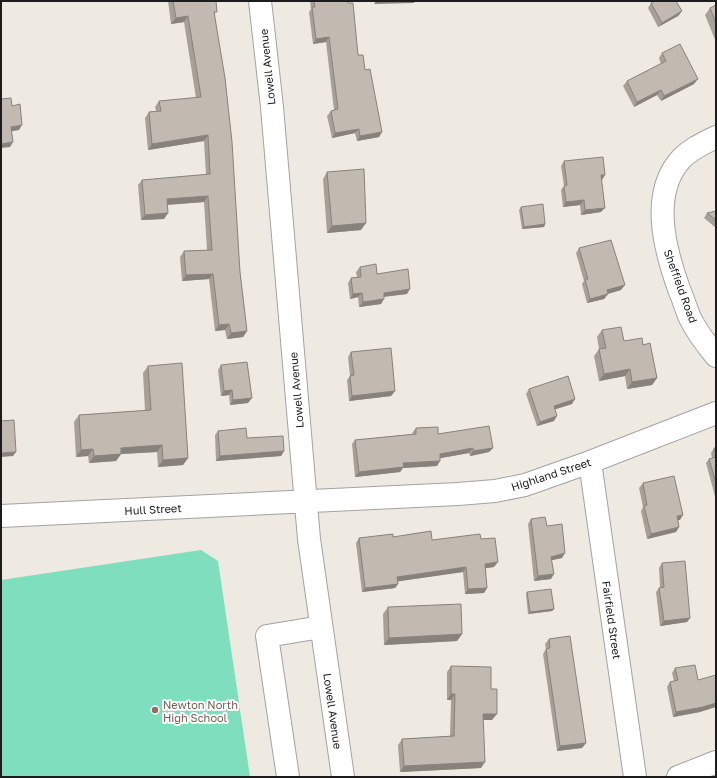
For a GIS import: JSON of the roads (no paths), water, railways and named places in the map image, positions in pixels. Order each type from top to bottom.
[{"type":"street","name":"Lowell Avenue","points":[[260,1],[272,107],[305,502],[321,627],[343,777]]},
{"type":"street","name":"Sheffield Road","points":[[716,137],[697,146],[682,159],[670,177],[663,202],[663,227],[667,256],[690,317],[701,337],[716,356]]},
{"type":"street","name":"Highland Street","points":[[305,502],[495,491],[525,484],[590,462],[716,413]]},
{"type":"street","name":"Fairfield Street","points":[[590,462],[635,777]]},
{"type":"street","name":"Hull Street","points":[[1,516],[305,502]]},
{"type":"street","points":[[288,777],[267,636],[321,627]]},
{"type":"street","points":[[678,777],[716,762]]},
{"type":"place","name":"Newton North High School","points":[[155,710]]}]
